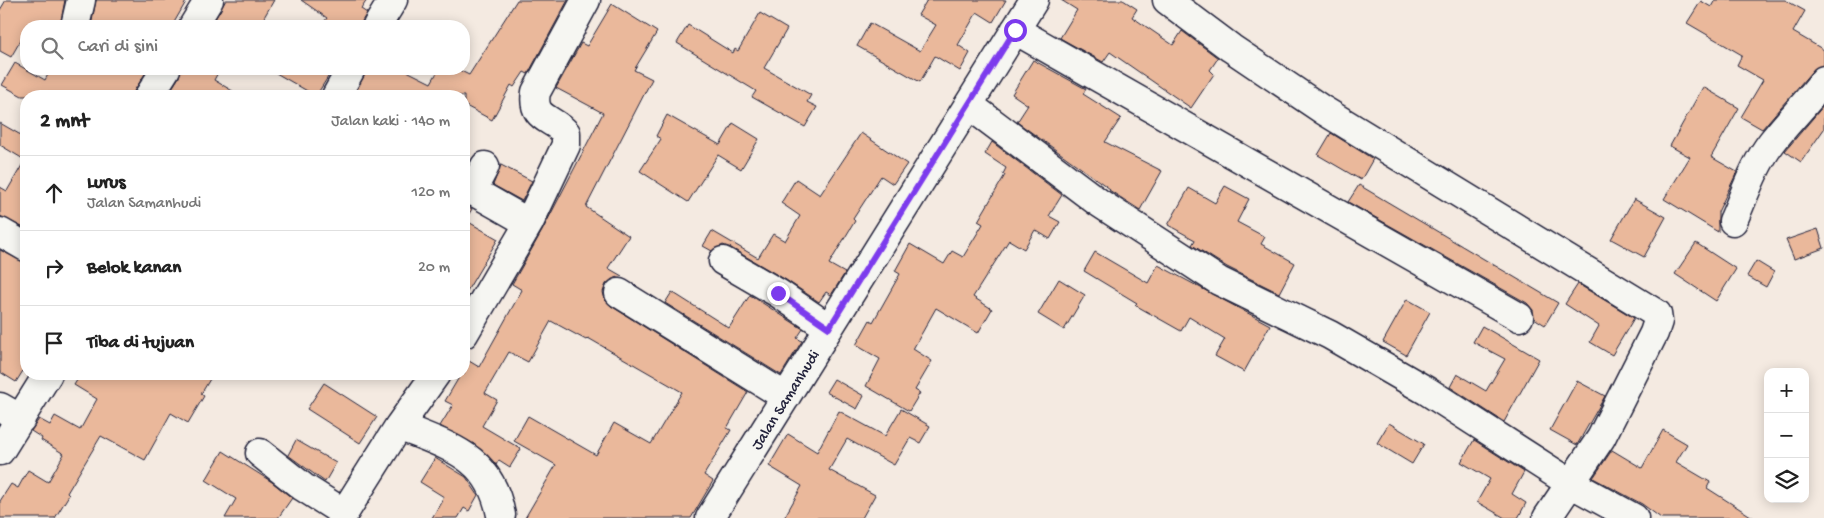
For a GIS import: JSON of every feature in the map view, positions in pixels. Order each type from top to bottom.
[{"type":"street","points":[[77,20],[81,0]]},
{"type":"street","points":[[197,20],[209,0]]},
{"type":"street","points":[[381,20],[393,0]]},
{"type":"street","points":[[470,324],[529,223],[566,145],[568,137],[561,127],[547,121],[540,114],[534,101],[536,92],[586,0]]},
{"type":"street","name":"Jalan Samanhudi","points":[[710,518],[1034,0]]},
{"type":"street","points":[[1166,0],[1231,48],[1323,110],[1656,314],[1658,321],[1654,334],[1615,412],[1591,454],[1547,518]]},
{"type":"street","points":[[1015,30],[1520,316]]},
{"type":"street","points":[[153,90],[162,75]]},
{"type":"street","points":[[339,90],[348,75]]},
{"type":"street","points":[[1733,221],[1758,164],[1771,142],[1810,99],[1824,80]]},
{"type":"street","points":[[969,104],[1098,202],[1219,281],[1330,335],[1410,381],[1570,482],[1634,518]]},
{"type":"street","points":[[474,180],[529,223]]},
{"type":"street","points":[[0,232],[20,244]]},
{"type":"street","points":[[723,261],[778,293],[829,328]]},
{"type":"street","points":[[619,293],[786,397]]},
{"type":"street","points":[[0,451],[10,413],[42,380]]},
{"type":"street","points":[[260,453],[303,488],[343,516],[399,426],[432,380]]},
{"type":"street","points":[[399,426],[456,451],[479,465],[491,481],[501,515]]},
{"type":"building","points":[[6,0],[65,0],[61,20],[20,20],[20,41],[11,57],[0,51],[0,10]]},
{"type":"building","points":[[96,0],[187,0],[175,20],[92,20]]},
{"type":"building","points":[[226,0],[274,0],[262,20],[214,20]]},
{"type":"building","points":[[301,0],[367,0],[361,9],[367,13],[363,20],[326,20],[327,18]]},
{"type":"building","points":[[517,0],[568,0],[528,74],[524,72],[514,87],[511,85],[492,120],[470,108],[470,90],[357,90],[364,75],[415,75],[431,83],[436,75],[470,75]]},
{"type":"building","points":[[927,0],[1006,0],[993,22],[977,12],[958,45],[970,53],[960,71],[935,56],[920,82],[857,46],[870,23],[920,51],[936,25],[918,15]]},
{"type":"building","points":[[1061,0],[1123,0],[1137,9],[1132,17],[1173,45],[1182,31],[1218,58],[1210,70],[1214,74],[1191,108],[1110,52],[1103,62],[1060,38],[1077,10]]},
{"type":"building","points":[[1715,0],[1785,0],[1805,11],[1793,32],[1824,50],[1824,65],[1812,71],[1762,129],[1741,117],[1763,80],[1737,65],[1742,55],[1687,23],[1701,1],[1711,7]]},
{"type":"building","points":[[612,4],[657,32],[634,70],[652,79],[586,207],[629,236],[608,268],[622,276],[612,279],[606,284],[603,292],[605,300],[611,306],[748,392],[727,428],[731,430],[704,475],[713,481],[691,518],[525,518],[556,465],[514,441],[528,416],[596,455],[614,423],[651,444],[682,392],[588,338],[586,340],[551,321],[528,362],[509,352],[485,393],[497,400],[482,426],[521,449],[510,467],[499,460],[496,465],[474,444],[440,426],[453,405],[445,401],[457,380],[470,380],[470,362],[479,367],[522,290],[512,284],[542,231],[603,113],[556,88],[581,43],[587,46]]},
{"type":"building","points":[[760,13],[787,29],[764,68],[811,95],[807,102],[817,107],[805,127],[752,97],[756,91],[677,43],[688,25],[733,53],[735,49],[738,51]]},
{"type":"building","points":[[1033,60],[1086,89],[1083,94],[1121,118],[1105,142],[1162,171],[1140,210],[1109,190],[1017,122],[1028,105],[1012,94]]},
{"type":"building","points":[[15,63],[20,66],[20,75],[36,75],[45,80],[48,75],[144,75],[135,90],[20,90],[20,95],[2,85]]},
{"type":"building","points":[[180,75],[217,75],[214,80],[231,90],[171,90]]},
{"type":"building","points":[[279,75],[329,75],[320,90],[306,90]]},
{"type":"building","points":[[1703,87],[1739,108],[1711,157],[1737,172],[1718,212],[1718,232],[1664,199],[1690,157],[1670,146]]},
{"type":"building","points":[[1824,105],[1824,129],[1801,162],[1785,151]]},
{"type":"building","points":[[667,115],[720,145],[733,123],[759,139],[741,169],[718,155],[688,202],[640,171],[661,139],[656,136]]},
{"type":"building","points":[[0,123],[20,135],[20,157],[0,145]]},
{"type":"building","points":[[861,133],[907,164],[893,184],[881,176],[853,219],[855,221],[829,264],[845,273],[831,295],[826,292],[819,302],[731,248],[723,245],[712,251],[703,246],[712,231],[758,258],[773,234],[785,241],[800,216],[781,203],[796,179],[820,195]]},
{"type":"building","points":[[1331,133],[1373,159],[1361,180],[1318,155]]},
{"type":"building","points":[[992,142],[1062,195],[1049,216],[1060,222],[1050,239],[1035,230],[1024,249],[1009,240],[973,297],[992,309],[978,333],[936,308],[913,349],[932,361],[915,390],[920,393],[909,411],[866,386],[880,359],[856,345],[870,320],[873,322],[900,274],[895,271],[910,244],[944,264],[952,251],[963,257],[983,224],[978,221],[1005,175],[1003,174],[1006,168],[985,154]]},
{"type":"building","points":[[501,165],[532,181],[522,201],[493,185]]},
{"type":"building","points":[[20,169],[20,226],[0,216],[0,187],[7,191]]},
{"type":"building","points":[[1359,185],[1558,303],[1545,325],[1534,318],[1533,310],[1527,303],[1348,202]]},
{"type":"building","points":[[1225,186],[1249,199],[1237,222],[1265,237],[1261,244],[1295,263],[1279,293],[1227,267],[1192,245],[1195,240],[1168,225],[1189,188],[1215,203]]},
{"type":"building","points":[[1634,199],[1666,217],[1644,257],[1611,239]]},
{"type":"building","points":[[470,223],[498,239],[470,286]]},
{"type":"building","points":[[1818,229],[1824,248],[1794,259],[1786,240]]},
{"type":"building","points":[[1696,243],[1736,269],[1716,301],[1675,274]]},
{"type":"building","points":[[0,250],[20,260],[20,376],[16,382],[0,372]]},
{"type":"building","points":[[1095,252],[1148,283],[1158,265],[1270,325],[1244,372],[1215,356],[1225,339],[1189,317],[1181,331],[1135,305],[1137,303],[1084,271]]},
{"type":"building","points":[[1756,261],[1774,272],[1766,287],[1747,276]]},
{"type":"building","points":[[1059,279],[1085,295],[1064,330],[1038,314]]},
{"type":"building","points":[[1578,284],[1634,318],[1612,355],[1590,342],[1599,326],[1565,304]]},
{"type":"building","points":[[672,292],[729,328],[750,295],[803,329],[797,338],[802,341],[781,375],[665,303]]},
{"type":"building","points":[[1407,299],[1430,312],[1406,355],[1383,342]]},
{"type":"building","points":[[1482,326],[1539,359],[1504,422],[1450,387],[1457,374],[1486,391],[1505,359],[1473,342]]},
{"type":"building","points":[[834,379],[864,396],[857,409],[826,392]]},
{"type":"building","points":[[77,380],[209,380],[201,394],[204,396],[188,423],[171,413],[145,460],[101,436],[67,493],[69,495],[55,518],[0,518],[0,501],[11,484],[18,488],[28,470],[48,482],[64,454],[41,440],[42,438],[31,431],[39,419],[50,425],[55,416],[80,430],[97,399],[74,385]]},
{"type":"building","points":[[1577,381],[1605,396],[1577,445],[1550,430]]},
{"type":"building","points":[[324,383],[377,417],[360,443],[307,409]]},
{"type":"building","points":[[901,409],[930,426],[920,443],[910,438],[894,465],[847,439],[829,470],[875,495],[862,518],[784,518],[802,486],[769,466],[788,434],[817,452],[839,411],[885,436]]},
{"type":"building","points":[[1389,423],[1424,444],[1412,464],[1377,443]]},
{"type":"building","points":[[1663,430],[1687,444],[1676,462],[1710,482],[1707,488],[1754,518],[1661,518],[1642,504],[1593,478],[1612,450],[1642,468]]},
{"type":"building","points":[[296,440],[336,463],[325,482],[288,455]]},
{"type":"building","points":[[1474,440],[1524,472],[1512,494],[1526,503],[1518,518],[1505,518],[1477,502],[1490,479],[1461,462]]},
{"type":"building","points":[[223,451],[272,482],[292,498],[278,518],[225,518],[236,499],[206,480]]},
{"type":"building","points":[[435,458],[466,477],[478,495],[469,511],[464,508],[458,518],[432,518],[444,497],[420,482]]},
{"type":"route","points":[[778,293],[829,328],[1015,30]]}]
